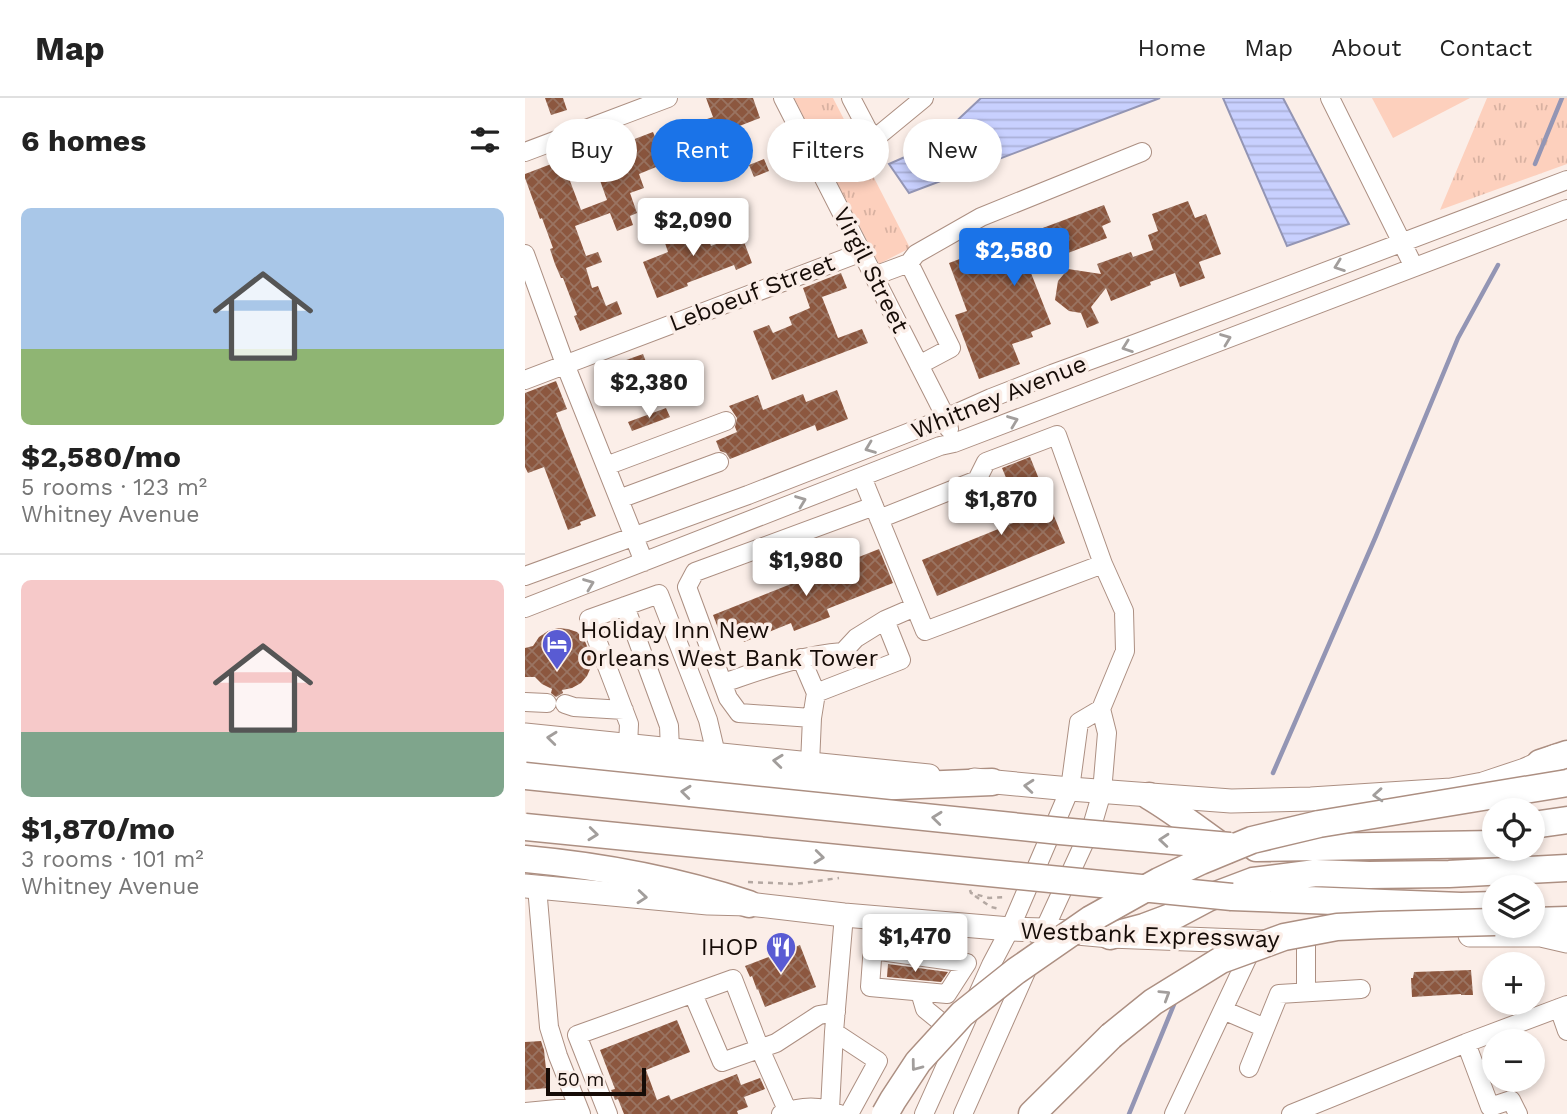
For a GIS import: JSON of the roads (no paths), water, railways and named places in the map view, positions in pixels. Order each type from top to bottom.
[{"type":"highway","points":[[1540,763],[1567,752]]},
{"type":"highway","points":[[525,755],[785,782],[872,788],[992,782]]},
{"type":"highway","points":[[525,776],[1061,831],[1256,848],[1482,844]]},
{"type":"highway","points":[[885,1114],[918,1062],[962,1014],[1016,971],[1091,919],[1159,881],[1252,840],[1305,827],[1567,783]]},
{"type":"highway","points":[[1149,796],[1234,855],[1316,873]]},
{"type":"highway","points":[[1545,823],[1567,820]]},
{"type":"highway","name":"Westbank Expressway","points":[[525,827],[1232,897],[1482,905]]},
{"type":"highway","points":[[1396,846],[1482,833]]},
{"type":"highway","points":[[1545,840],[1567,837]]},
{"type":"highway","points":[[525,859],[603,868],[709,891],[749,904]]},
{"type":"highway","points":[[1109,936],[1176,915],[1208,898],[1253,881],[1316,873],[1436,874],[1567,867]]},
{"type":"highway","points":[[1545,904],[1567,904]]},
{"type":"highway","points":[[1545,921],[1567,920]]},
{"type":"highway","points":[[1032,1114],[1111,1036],[1153,1002],[1221,960],[1284,937],[1325,929],[1482,922]]},
{"type":"main road","points":[[525,736],[992,782],[1231,801],[1451,790],[1483,784],[1540,763]]},
{"type":"main road","name":"Westbank Expressway","points":[[531,887],[1109,936],[1254,943],[1507,933],[1541,934],[1567,941]]},
{"type":"street","points":[[525,152],[668,98]]},
{"type":"street","name":"Virgil Street","points":[[783,98],[946,418],[954,443]]},
{"type":"street","points":[[851,98],[873,140],[924,98]]},
{"type":"street","points":[[1330,98],[1414,267]]},
{"type":"street","points":[[874,276],[909,263],[916,254],[981,217],[1142,152]]},
{"type":"street","name":"Whitney Avenue","points":[[525,576],[748,495],[1052,374],[1567,180]]},
{"type":"street","name":"Whitney Avenue","points":[[525,608],[940,446],[954,443],[1567,209]]},
{"type":"street","name":"Leboeuf Street","points":[[525,380],[862,252]]},
{"type":"street","points":[[525,254],[565,365],[644,562]]},
{"type":"street","points":[[909,263],[951,348],[919,365]]},
{"type":"street","points":[[605,466],[726,421]]},
{"type":"street","points":[[812,718],[739,713],[728,698],[687,587],[695,572],[977,480],[986,462],[1056,435],[1103,564],[1124,611],[1125,652],[1101,709],[1080,722],[1070,789],[1010,929],[924,1114]]},
{"type":"street","points":[[619,499],[719,463]]},
{"type":"street","points":[[863,477],[925,631],[1103,564]]},
{"type":"street","points":[[628,746],[629,724],[589,620],[659,594],[708,720],[716,754]]},
{"type":"street","points":[[625,606],[670,726],[670,750]]},
{"type":"street","points":[[723,683],[801,658],[843,652],[856,638],[885,620],[915,607]]},
{"type":"street","points":[[816,694],[901,660],[885,620]]},
{"type":"street","points":[[801,658],[816,694],[810,764]]},
{"type":"street","points":[[525,702],[624,710]]},
{"type":"street","points":[[963,1114],[1092,826],[1102,792],[1107,733],[1101,709]]},
{"type":"street","points":[[525,1112],[579,1110],[549,1027],[531,887]]},
{"type":"street","points":[[608,1114],[577,1035],[733,979],[784,1113],[810,1107],[834,1112],[834,1032],[844,915]]},
{"type":"street","points":[[875,917],[870,987],[947,995],[967,963]]},
{"type":"street","points":[[935,958],[938,923]]},
{"type":"street","points":[[1306,940],[1306,992]]},
{"type":"street","points":[[1174,1114],[1254,943]]},
{"type":"street","points":[[873,950],[991,965]]},
{"type":"street","points":[[1249,1068],[1279,994],[1361,989]]},
{"type":"street","points":[[920,992],[925,1009],[958,1037]]},
{"type":"street","points":[[694,994],[722,1062],[776,1043],[819,1015],[836,1012]]},
{"type":"street","points":[[1291,1114],[1563,1007],[1567,1031]]},
{"type":"street","points":[[1223,1010],[1265,1028]]},
{"type":"street","points":[[834,1032],[878,1060],[849,1114]]},
{"type":"street","points":[[1466,1043],[1490,1107],[1511,1100],[1518,1114]]},
{"type":"water","points":[[981,98],[1160,98],[1002,158],[1002,119],[959,119]]},
{"type":"water","points":[[1223,98],[1283,98],[1349,224],[1287,246]]},
{"type":"water","points":[[903,158],[903,182],[938,182],[909,193],[889,164]]},
{"type":"waterway","points":[[1535,164],[1562,98]]},
{"type":"waterway","points":[[1273,773],[1458,338],[1498,265]]},
{"type":"waterway","points":[[1129,1114],[1175,1002]]},
{"type":"place","name":"Holiday Inn New Orleans West Bank Tower","points":[[557,671]]},
{"type":"place","name":"IHOP","points":[[781,974]]}]
